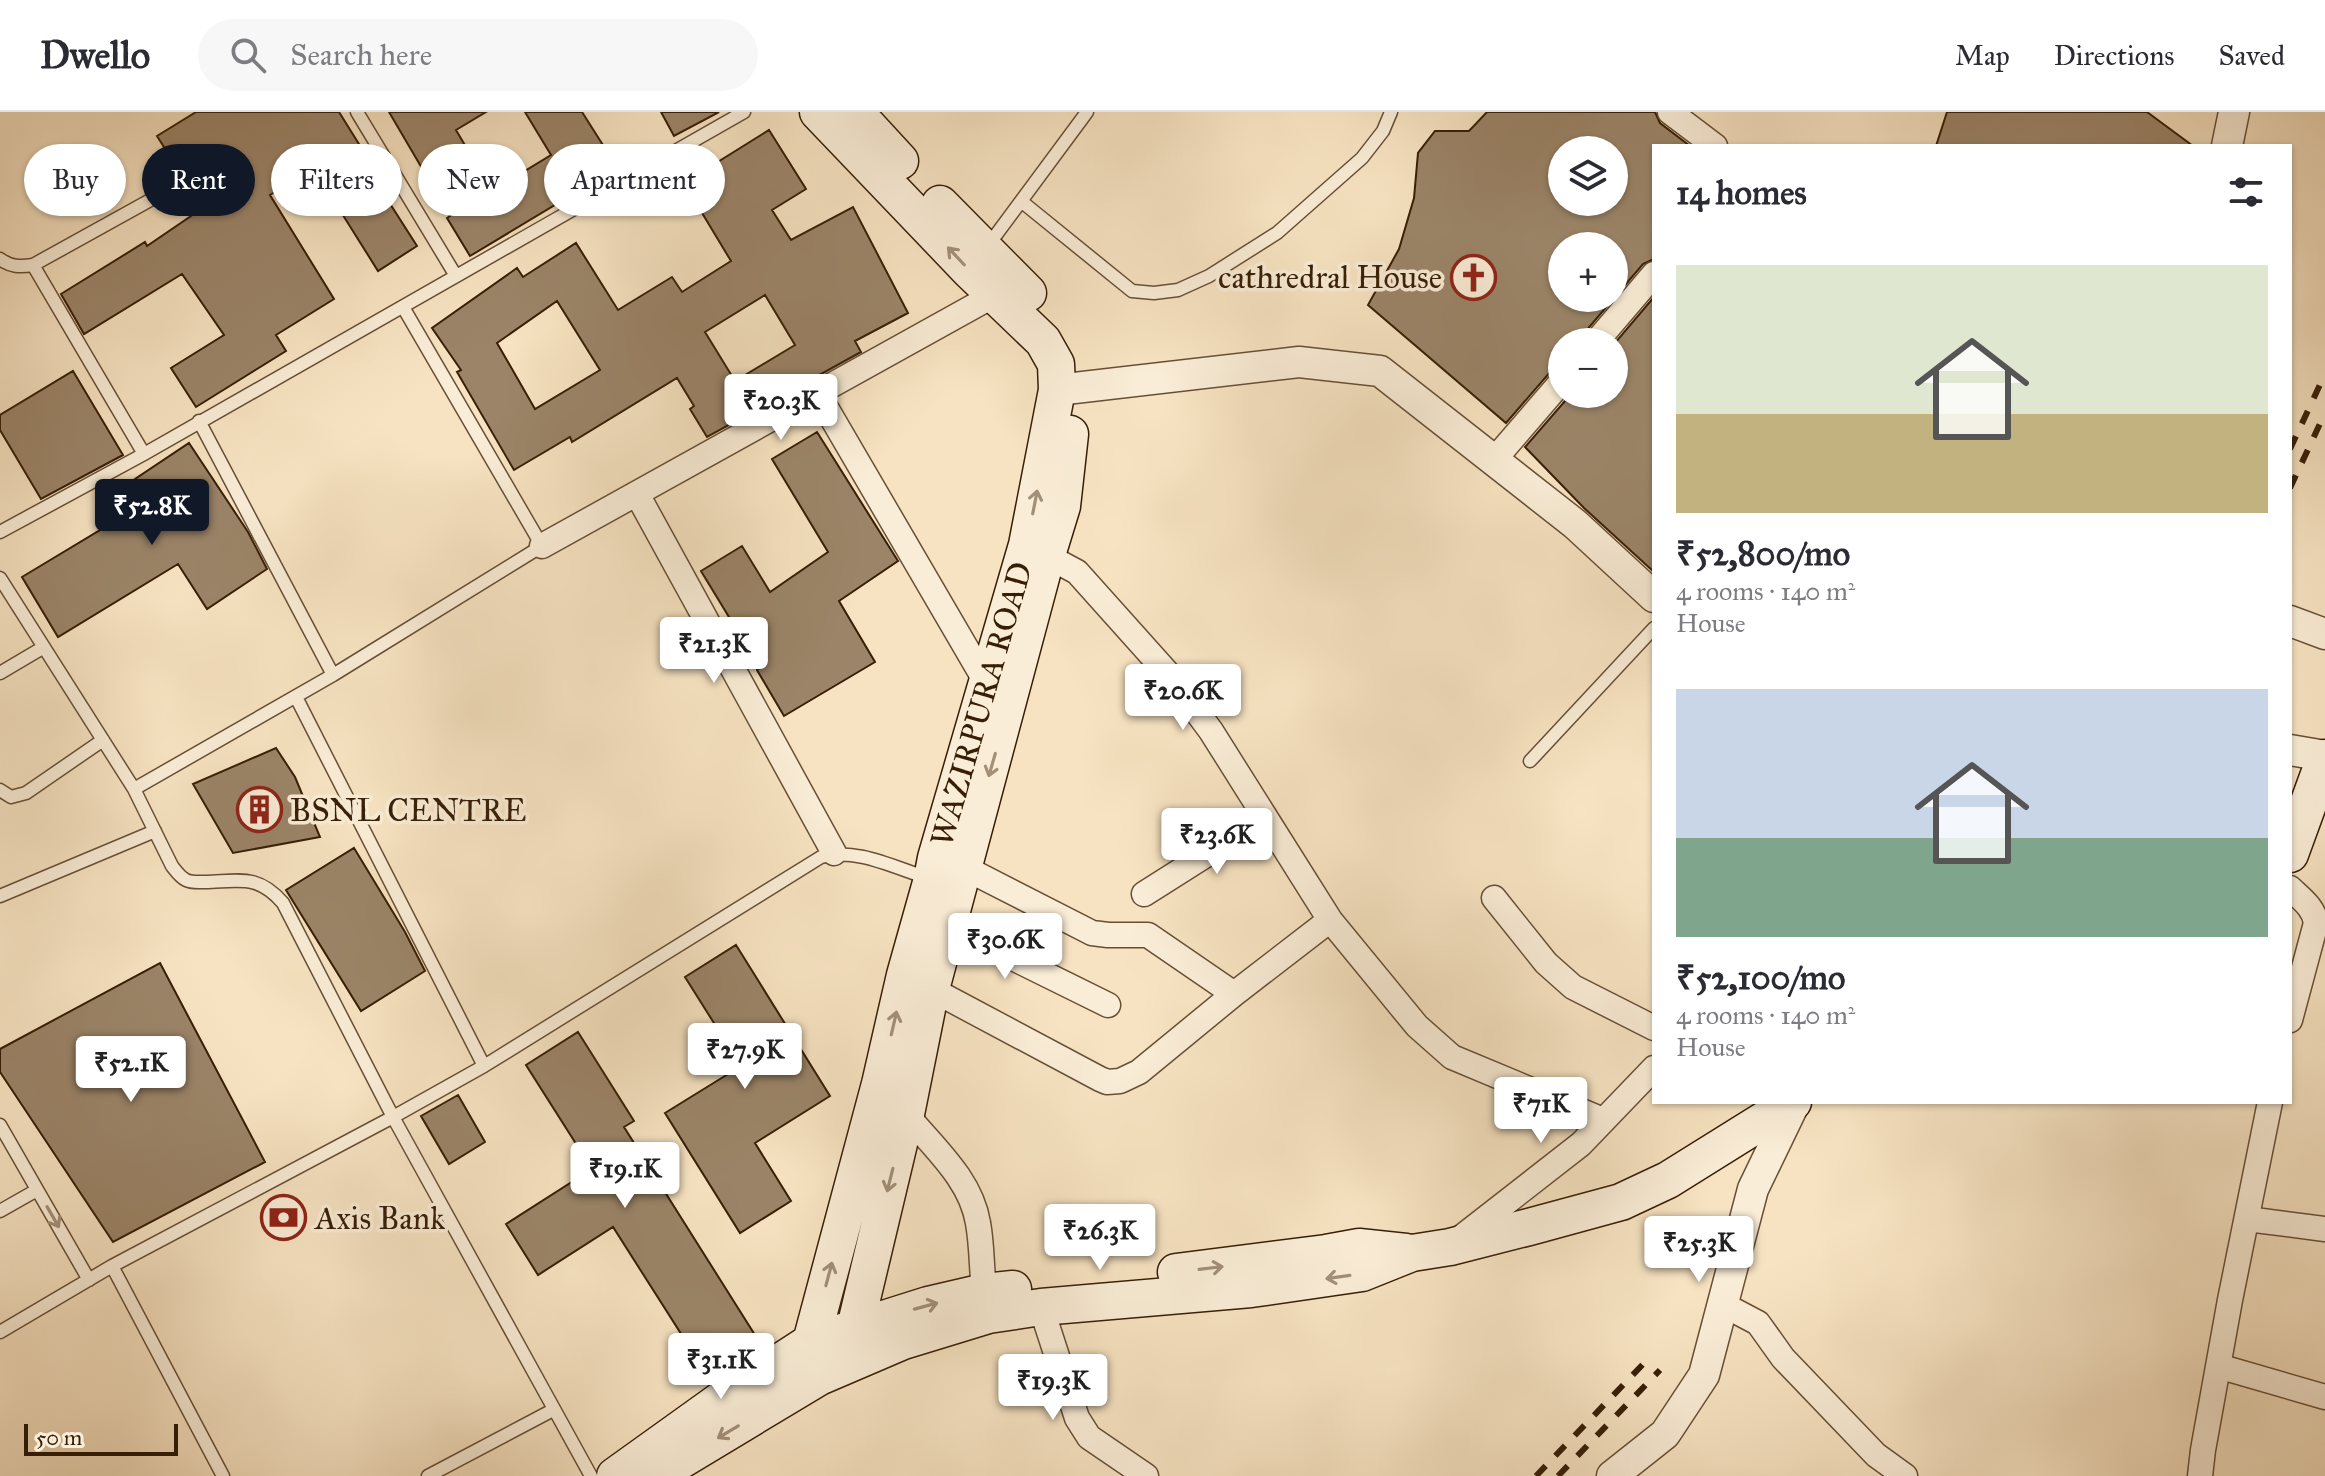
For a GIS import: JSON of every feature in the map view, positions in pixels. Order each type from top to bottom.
[{"type":"main road","name":"WAZIRPURA ROAD","points":[[818,112],[970,271],[1043,341],[1066,390]]},
{"type":"main road","name":"WAZIRPURA ROAD","points":[[819,1377],[811,1342],[880,1084],[905,975],[944,889],[998,744],[1066,390],[1077,357],[1071,340],[855,112]]},
{"type":"main road","name":"WAZIRPURA ROAD","points":[[858,1344],[931,989],[944,889],[986,682],[1037,550]]},
{"type":"main road","points":[[2292,848],[2325,757]]},
{"type":"main road","points":[[986,1304],[1041,1307],[1251,1289],[1362,1273],[1412,1253],[1450,1247],[1621,1202],[1668,1180],[1791,1104]]},
{"type":"main road","points":[[615,1476],[721,1400],[811,1342],[858,1344],[903,1341],[986,1304],[1137,1277],[1359,1247],[1412,1253]]},
{"type":"main road","points":[[659,1476],[819,1377],[858,1344]]},
{"type":"street","points":[[1670,112],[1712,144]]},
{"type":"street","points":[[2227,144],[2234,112]]},
{"type":"street","points":[[1608,328],[1652,276]]},
{"type":"street","points":[[542,546],[996,294]]},
{"type":"street","points":[[1066,390],[1299,362],[1380,371],[1575,524],[1652,595]]},
{"type":"street","points":[[818,394],[986,682]]},
{"type":"street","points":[[1494,460],[1548,397]]},
{"type":"street","points":[[637,494],[834,853]]},
{"type":"street","points":[[1037,550],[1077,572],[1171,677],[1211,731],[1330,920],[1417,1026],[1452,1057],[1603,1120]]},
{"type":"street","points":[[2292,622],[2325,634]]},
{"type":"street","points":[[2292,750],[2325,757]]},
{"type":"street","points":[[1144,894],[1264,818]]},
{"type":"street","points":[[944,889],[1092,933],[1148,935],[1234,994]]},
{"type":"street","points":[[944,889],[1108,1005]]},
{"type":"street","points":[[2292,890],[2311,908],[2316,923],[2292,1013]]},
{"type":"street","points":[[1494,898],[1546,963],[1573,987],[1652,1027]]},
{"type":"street","points":[[931,989],[1107,1082],[1120,1081],[1139,1072],[1330,920]]},
{"type":"street","points":[[1450,1247],[1581,1144],[1652,1070]]},
{"type":"street","points":[[1612,1476],[1665,1434],[1704,1375],[1753,1189],[1793,1104]]},
{"type":"street","points":[[2200,1476],[2218,1366],[2270,1104]]},
{"type":"street","points":[[906,1114],[961,1179],[968,1193],[978,1221],[986,1304]]},
{"type":"street","points":[[2247,1219],[2325,1229]]},
{"type":"street","points":[[1722,1304],[1758,1323],[1783,1358],[1876,1455],[1905,1476]]},
{"type":"street","points":[[1041,1307],[1077,1418],[1089,1437],[1146,1476]]},
{"type":"street","points":[[2218,1366],[2325,1397]]},
{"type":"lane","points":[[357,112],[456,276]]},
{"type":"lane","points":[[0,532],[144,454],[744,112]]},
{"type":"lane","points":[[985,250],[1087,112]]},
{"type":"lane","points":[[1021,201],[1132,291],[1154,293],[1178,290],[1209,276],[1277,233],[1362,158],[1383,131],[1391,112]]},
{"type":"lane","points":[[0,259],[9,266],[33,265],[142,205]]},
{"type":"lane","points":[[33,265],[144,454]]},
{"type":"lane","points":[[134,789],[333,675],[542,546],[403,307]]},
{"type":"lane","points":[[199,421],[333,675]]},
{"type":"lane","points":[[0,578],[134,789],[172,866],[187,881],[256,882],[271,889],[283,903],[393,1117],[591,1476]]},
{"type":"lane","points":[[1530,761],[1652,630]]},
{"type":"lane","points":[[0,673],[44,647]]},
{"type":"lane","points":[[296,697],[484,1066]]},
{"type":"lane","points":[[0,790],[11,797],[26,793],[103,740]]},
{"type":"lane","points":[[0,896],[155,831]]},
{"type":"lane","points":[[0,1332],[112,1266],[484,1066],[821,857],[834,853],[851,854],[944,889]]},
{"type":"lane","points":[[0,1125],[89,1280]]},
{"type":"lane","points":[[0,1211],[37,1190]]},
{"type":"lane","points":[[112,1266],[223,1476]]},
{"type":"lane","points":[[428,1476],[553,1410]]},
{"type":"building","points":[[196,112],[339,112],[359,144],[271,144],[271,216],[283,216],[334,299],[276,335],[286,351],[196,407],[171,368],[224,335],[182,274],[84,334],[61,294],[145,242],[147,246],[191,216],[255,216],[255,144],[162,144],[157,136]]},
{"type":"building","points":[[389,112],[486,112],[456,130],[464,144],[418,144],[418,161]]},
{"type":"building","points":[[525,112],[582,112],[602,144],[544,144]]},
{"type":"building","points":[[661,112],[719,112],[674,136]]},
{"type":"building","name":"cathredral House","points":[[1487,112],[1655,112],[1660,123],[1687,144],[1652,144],[1652,260],[1643,264],[1628,282],[1628,232],[1548,232],[1548,312],[1602,312],[1588,328],[1548,328],[1548,374],[1506,423],[1368,305],[1399,249],[1414,198],[1418,153],[1435,131],[1469,131]]},
{"type":"building","points":[[1947,112],[2147,112],[2190,144],[1937,144]]},
{"type":"building","points":[[769,130],[806,189],[772,210],[791,240],[853,207],[908,313],[855,341],[861,352],[707,437],[690,409],[694,406],[677,378],[572,442],[570,437],[514,470],[457,372],[461,370],[432,328],[517,268],[523,277],[576,243],[618,310],[672,277],[682,292],[731,261],[704,216],[725,216],[725,157]],"holes":[[[765,295],[795,345],[735,381],[705,332]],[[557,301],[600,370],[535,409],[497,343]]]},
{"type":"building","points":[[544,159],[544,212],[470,256],[447,218],[528,216],[528,169]]},
{"type":"building","points":[[343,216],[398,216],[417,246],[378,271]]},
{"type":"building","points":[[1652,299],[1652,570],[1584,508],[1525,447],[1559,408],[1628,408],[1628,328]]},
{"type":"building","points":[[73,371],[123,455],[41,499],[0,430],[0,415]]},
{"type":"building","points":[[817,432],[898,561],[839,601],[875,662],[784,716],[757,670],[760,668],[701,571],[742,546],[770,592],[828,552],[772,459]]},
{"type":"building","points":[[189,443],[248,532],[267,569],[207,609],[178,564],[58,637],[22,577],[140,506],[126,485]]},
{"type":"building","name":"BSNL CENTRE","points":[[276,748],[295,777],[320,837],[233,853],[193,784]]},
{"type":"building","points":[[354,848],[425,971],[361,1011],[286,890]]},
{"type":"building","points":[[736,945],[830,1096],[755,1143],[791,1201],[740,1233],[665,1113],[741,1066],[685,977]]},
{"type":"building","points":[[160,963],[265,1162],[113,1242],[0,1072],[0,1049]]},
{"type":"building","points":[[578,1032],[634,1121],[624,1127],[760,1343],[708,1376],[613,1227],[538,1275],[506,1224],[592,1169],[526,1065]]},
{"type":"building","points":[[458,1095],[485,1142],[449,1164],[421,1116]]},
{"type":"railway","points":[[2292,445],[2325,374]]},
{"type":"railway","points":[[2292,484],[2325,413]]},
{"type":"railway","points":[[1536,1476],[1647,1360]]},
{"type":"railway","points":[[1558,1476],[1660,1370]]},
{"type":"place","name":"cathredral House","points":[[1473,277]]},
{"type":"place","name":"BSNL CENTRE","points":[[259,810]]},
{"type":"place","name":"Axis Bank","points":[[284,1218]]}]
